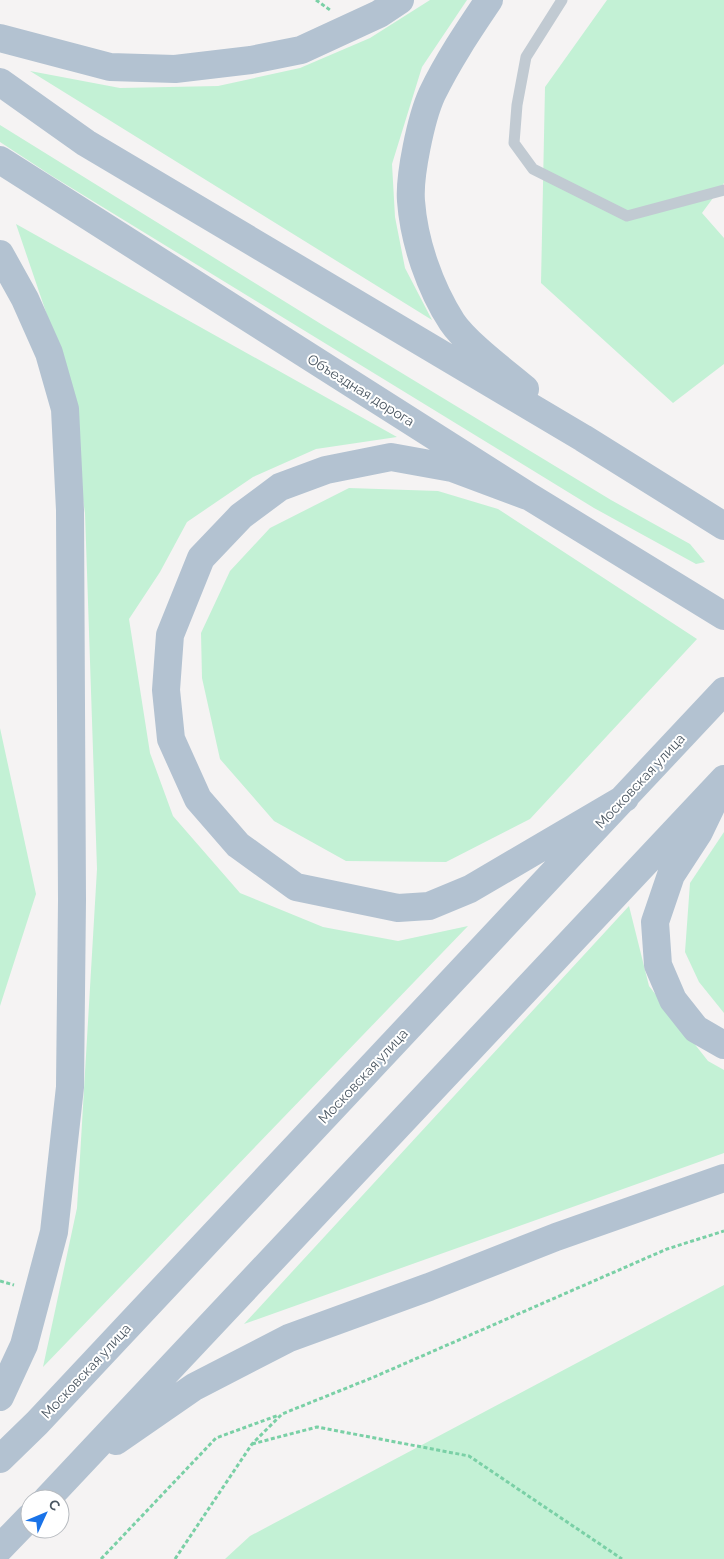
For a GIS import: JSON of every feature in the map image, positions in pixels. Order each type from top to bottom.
[{"type":"main road","points":[[0,38],[110,67],[175,68],[251,60],[301,50],[379,14],[400,0]]},
{"type":"main road","points":[[489,0],[459,44],[432,96],[417,142],[411,200],[419,246],[434,287],[453,324],[484,354],[583,438]]},
{"type":"main road","points":[[0,82],[86,143],[583,438],[724,526]]},
{"type":"main road","name":"Объездная дорога","points":[[0,160],[530,497],[724,616]]},
{"type":"main road","points":[[0,254],[25,299],[48,353],[65,410],[70,510],[72,871],[70,1087],[54,1232],[24,1345],[0,1396]]},
{"type":"main road","points":[[530,497],[452,468],[391,457],[326,470],[280,487],[241,516],[201,558],[170,635],[166,690],[171,739],[198,799],[238,846],[296,887],[398,908],[429,906],[470,889],[625,798]]},
{"type":"main road","name":"Московская улица","points":[[0,1459],[37,1423],[724,691]]},
{"type":"main road","points":[[724,779],[699,832],[671,875],[655,922],[658,965],[673,1000],[696,1029],[724,1045]]},
{"type":"main road","points":[[56,1489],[724,779]]},
{"type":"main road","points":[[72,1472],[194,1387],[289,1338],[429,1287],[556,1237],[724,1178]]},
{"type":"main road","points":[[0,1548],[20,1527]]},
{"type":"lane","points":[[562,0],[526,57],[517,105],[514,143],[533,169],[627,216],[724,190]]},
{"type":"path","points":[[101,1559],[216,1438],[374,1377],[667,1249],[724,1231]]},
{"type":"path","points":[[175,1559],[252,1444],[282,1414]]},
{"type":"path","points":[[252,1444],[317,1428],[469,1456],[622,1559]]},
{"type":"green space","points":[[430,0],[467,0],[422,67],[392,164],[395,217],[405,268],[432,320],[30,71],[120,88],[218,86],[300,68],[370,38]]},
{"type":"green space","points":[[607,0],[724,0],[724,183],[702,213],[724,238],[724,364],[673,403],[541,283],[545,87]]},
{"type":"green space","points":[[0,125],[321,324],[611,500],[690,544],[705,562],[696,564],[594,508],[52,176],[0,142]]},
{"type":"green space","points":[[16,224],[397,437],[316,449],[253,477],[187,522],[160,572],[129,619],[150,753],[173,816],[240,893],[323,927],[398,941],[468,926],[43,1367],[77,1208],[97,869],[85,513],[63,362]]},
{"type":"green space","points":[[349,488],[438,491],[498,509],[697,639],[530,819],[446,862],[346,861],[274,821],[220,759],[202,678],[201,633],[230,571],[270,528]]},
{"type":"green space","points":[[0,728],[36,894],[0,1006]]},
{"type":"green space","points":[[724,832],[724,1013],[699,982],[685,952],[690,883]]},
{"type":"green space","points":[[629,906],[649,986],[708,1061],[724,1070],[724,1153],[244,1324]]},
{"type":"green space","points":[[724,1285],[724,1559],[225,1559],[250,1536]]}]
